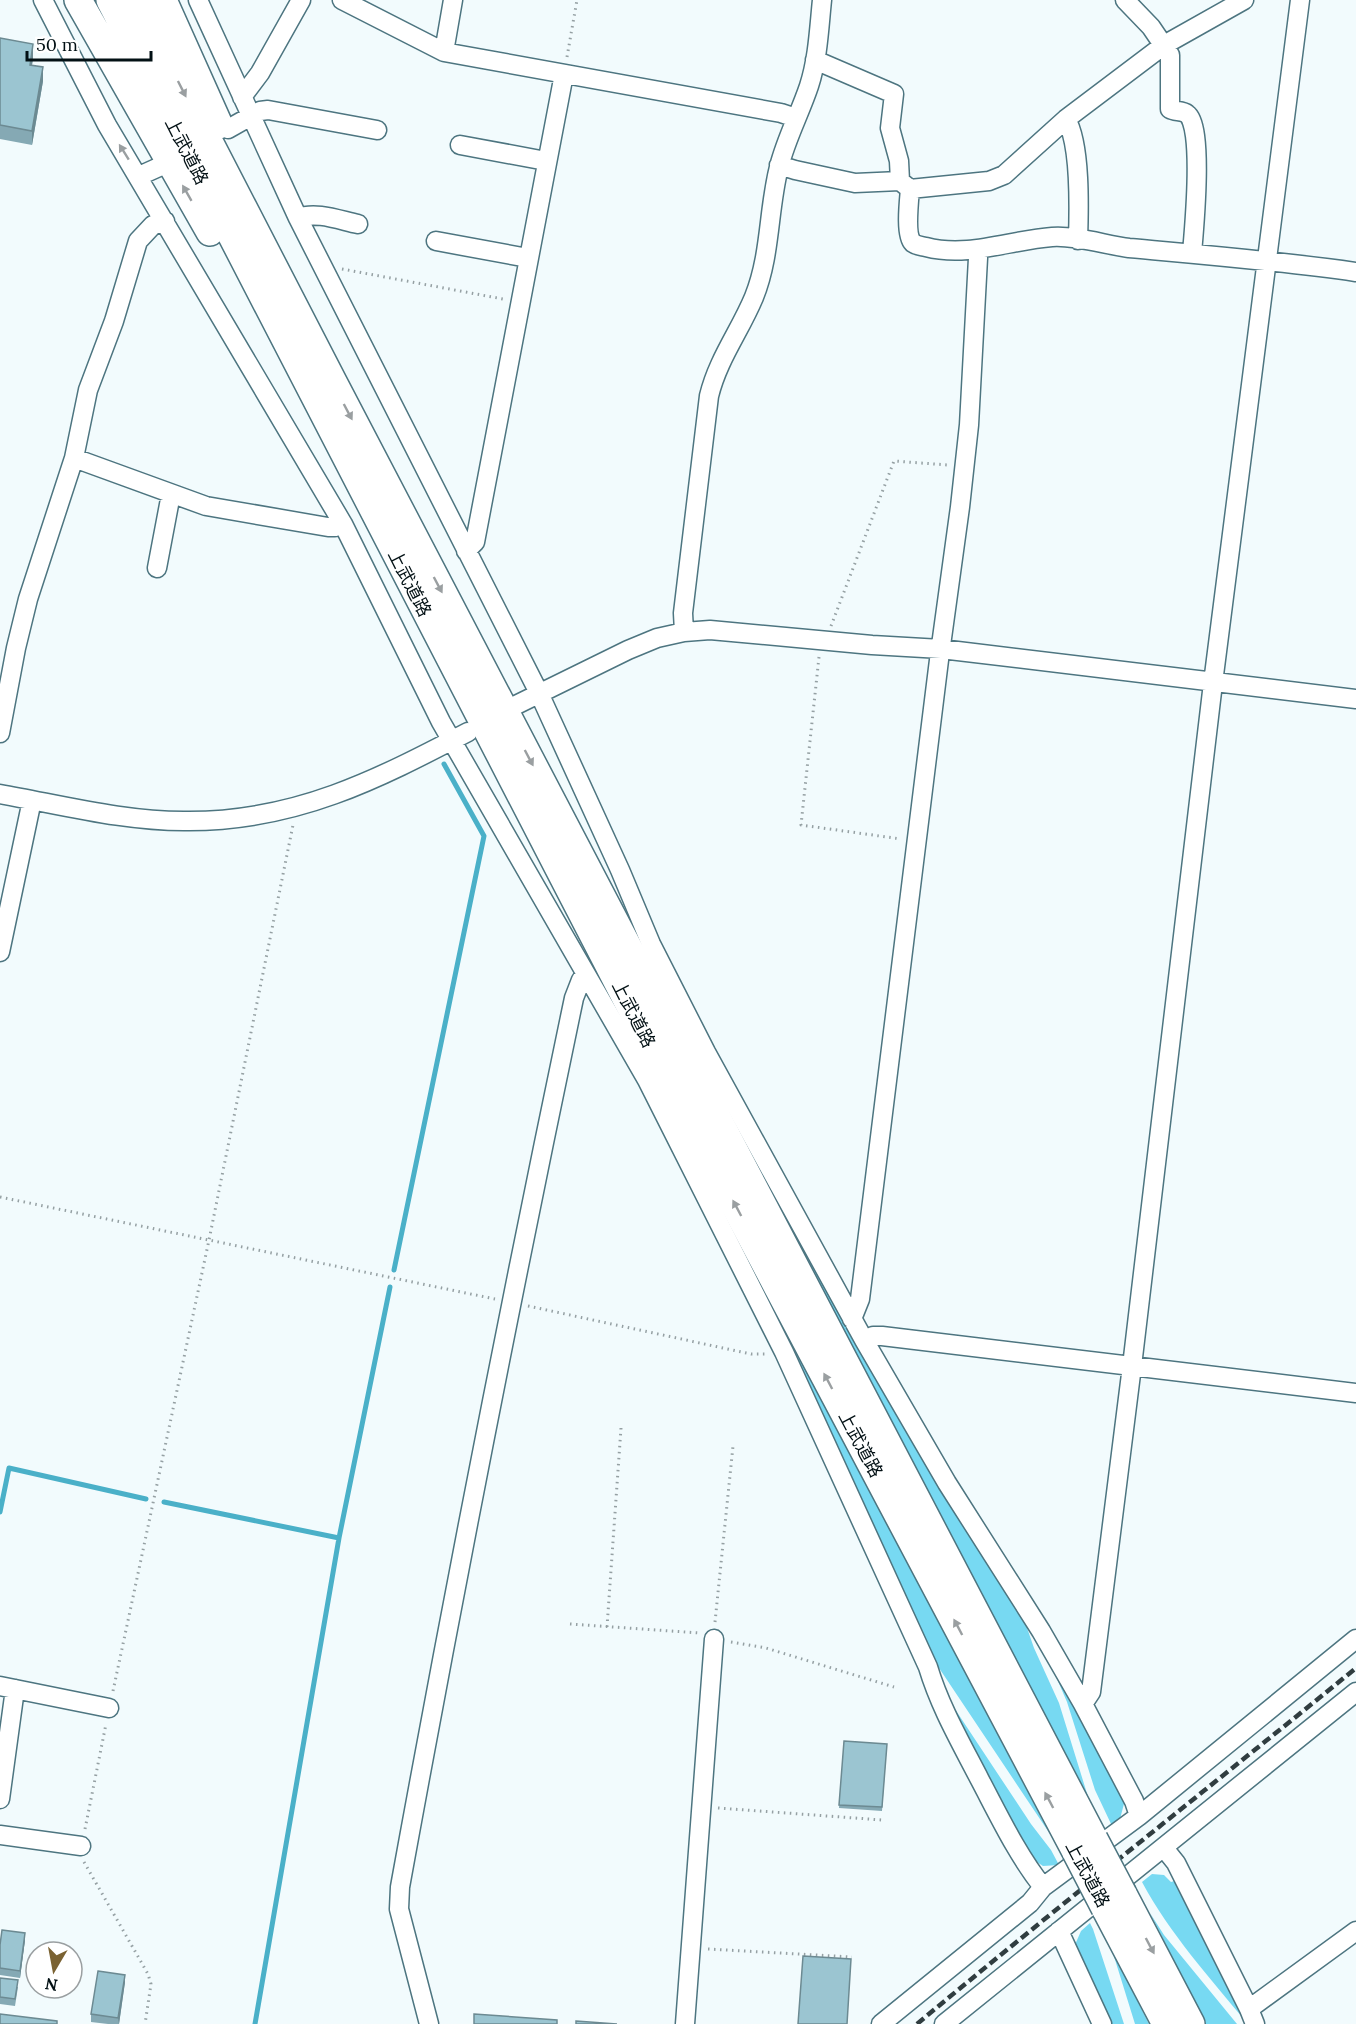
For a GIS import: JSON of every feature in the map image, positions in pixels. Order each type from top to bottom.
[{"type":"highway","points":[[78,0],[244,292],[317,404]]},
{"type":"highway","name":"上武道路","points":[[110,0],[317,404],[676,1066],[1085,1845],[1114,1901],[1166,2024]]},
{"type":"highway","name":"上武道路","points":[[136,0],[332,380],[676,1066]]},
{"type":"highway","points":[[163,0],[332,380]]},
{"type":"highway","name":"上武道路","points":[[1114,1901],[1191,2024]]},
{"type":"street","points":[[43,0],[107,124],[343,524],[452,741],[587,976],[676,1066],[852,1319],[947,1483],[1041,1631],[1083,1704],[1134,1801],[1139,1816]]},
{"type":"street","points":[[198,0],[298,218],[539,693],[620,870],[651,944],[676,1066],[784,1352],[928,1667],[936,1694],[996,1810],[1043,1887]]},
{"type":"street","points":[[242,98],[260,73],[301,0]]},
{"type":"street","points":[[342,0],[444,51],[781,113],[796,118]]},
{"type":"street","points":[[444,51],[453,0]]},
{"type":"street","points":[[684,632],[685,602],[709,396],[722,356],[754,297],[759,281],[768,240],[779,165],[808,86],[815,60],[822,0]]},
{"type":"street","points":[[1125,0],[1151,27],[1170,55],[1170,109],[1189,116],[1196,142],[1197,171],[1192,253]]},
{"type":"street","points":[[779,165],[855,183],[905,185],[989,181],[1004,175],[1066,119],[1164,45],[1244,0]]},
{"type":"street","points":[[1083,1704],[1091,1692],[1213,683],[1300,0]]},
{"type":"street","points":[[815,60],[894,94],[890,128],[905,185],[909,237],[912,242],[938,250],[977,250],[1037,238],[1057,237],[1356,272]]},
{"type":"street","points":[[466,551],[475,542],[564,74]]},
{"type":"street","points":[[228,129],[260,111],[268,110],[376,130]]},
{"type":"street","points":[[1066,119],[1072,129],[1079,196],[1078,240]]},
{"type":"street","points":[[460,145],[546,161]]},
{"type":"street","points":[[139,176],[159,167]]},
{"type":"street","points":[[298,218],[315,215],[358,224]]},
{"type":"street","points":[[0,733],[28,599],[74,458],[88,390],[114,321],[138,242],[153,225],[165,220]]},
{"type":"street","points":[[436,241],[528,258]]},
{"type":"street","points":[[852,1319],[860,1299],[960,507],[969,425],[977,250]]},
{"type":"street","points":[[74,458],[218,509],[328,527],[343,524]]},
{"type":"street","points":[[157,568],[171,494]]},
{"type":"street","points":[[516,705],[657,638],[684,632],[710,630],[941,650],[1356,699]]},
{"type":"street","points":[[0,794],[99,812],[188,821],[231,819],[293,808],[361,786],[468,732]]},
{"type":"street","points":[[0,952],[32,800]]},
{"type":"street","points":[[429,2024],[398,1899],[510,1303],[574,998],[581,980],[587,976]]},
{"type":"street","points":[[864,1340],[873,1336],[882,1336],[1356,1393]]},
{"type":"street","points":[[686,2024],[714,1639]]},
{"type":"street","points":[[881,2024],[1030,1903],[1043,1887],[1139,1816],[1356,1639]]},
{"type":"street","points":[[0,1799],[8,1687],[109,1708]]},
{"type":"street","points":[[944,2024],[1356,1692]]},
{"type":"street","points":[[0,1835],[81,1846]]},
{"type":"street","points":[[1164,1848],[1176,1863],[1252,2016],[1356,1931]]},
{"type":"street","points":[[1059,1931],[1099,2023]]},
{"type":"path","points":[[564,74],[577,0]]},
{"type":"path","points":[[325,271],[340,268],[520,302]]},
{"type":"path","points":[[145,2024],[151,1984],[148,1974],[80,1853],[209,1240],[291,835],[293,808]]},
{"type":"path","points":[[0,1197],[751,1354],[784,1352]]},
{"type":"path","points":[[607,1627],[621,1428]]},
{"type":"path","points":[[714,1639],[733,1446]]},
{"type":"path","points":[[570,1624],[706,1633],[714,1639],[766,1648],[894,1687]]},
{"type":"path","points":[[702,1807],[882,1820]]},
{"type":"path","points":[[691,1948],[852,1956]]},
{"type":"shaded area","points":[[761,1168],[929,1464],[1026,1625],[1059,1703],[1089,1800],[759,1170]]},
{"type":"shaded area","points":[[707,1174],[920,1587],[1050,1834],[931,1656]]},
{"type":"shaded area","points":[[1042,1644],[1125,1800],[1120,1819],[1112,1826],[1095,1790],[1067,1702]]},
{"type":"shaded area","points":[[943,1691],[1059,1865],[1043,1866],[1034,1860],[979,1762]]},
{"type":"shaded area","points":[[1152,1874],[1164,1875],[1171,1882],[1178,1880],[1247,2023],[1165,1920],[1142,1882]]},
{"type":"shaded area","points":[[1150,1913],[1164,1935],[1237,2024],[1206,2024]]},
{"type":"shaded area","points":[[1090,1923],[1124,2024],[1109,2024],[1074,1947],[1081,1931]]},
{"type":"shaded area","points":[[1112,1950],[1149,2024],[1135,2024]]},
{"type":"building","points":[[0,38],[33,44],[30,65],[43,67],[32,131],[0,125]]},
{"type":"building","points":[[844,1741],[887,1744],[882,1807],[839,1805]]},
{"type":"building","points":[[2,1930],[25,1933],[20,1971],[0,1968]]},
{"type":"building","points":[[803,1956],[851,1959],[847,2024],[798,2024]]},
{"type":"building","points":[[98,1971],[125,1975],[118,2018],[91,2014]]},
{"type":"building","points":[[0,1978],[18,1980],[15,1999],[0,1997]]},
{"type":"building","points":[[0,2014],[57,2021],[57,2024],[0,2024]]},
{"type":"building","points":[[474,2014],[557,2020],[557,2024],[474,2024]]},
{"type":"building","points":[[576,2021],[617,2024],[576,2024]]},
{"type":"waterway","points":[[394,1270],[484,836],[444,764]]},
{"type":"waterway","points":[[255,2024],[339,1538],[390,1287]]},
{"type":"waterway","points":[[0,1512],[9,1468],[146,1499]]},
{"type":"waterway","points":[[164,1502],[339,1538]]},
{"type":"railway","points":[[917,2024],[1356,1668]]}]
